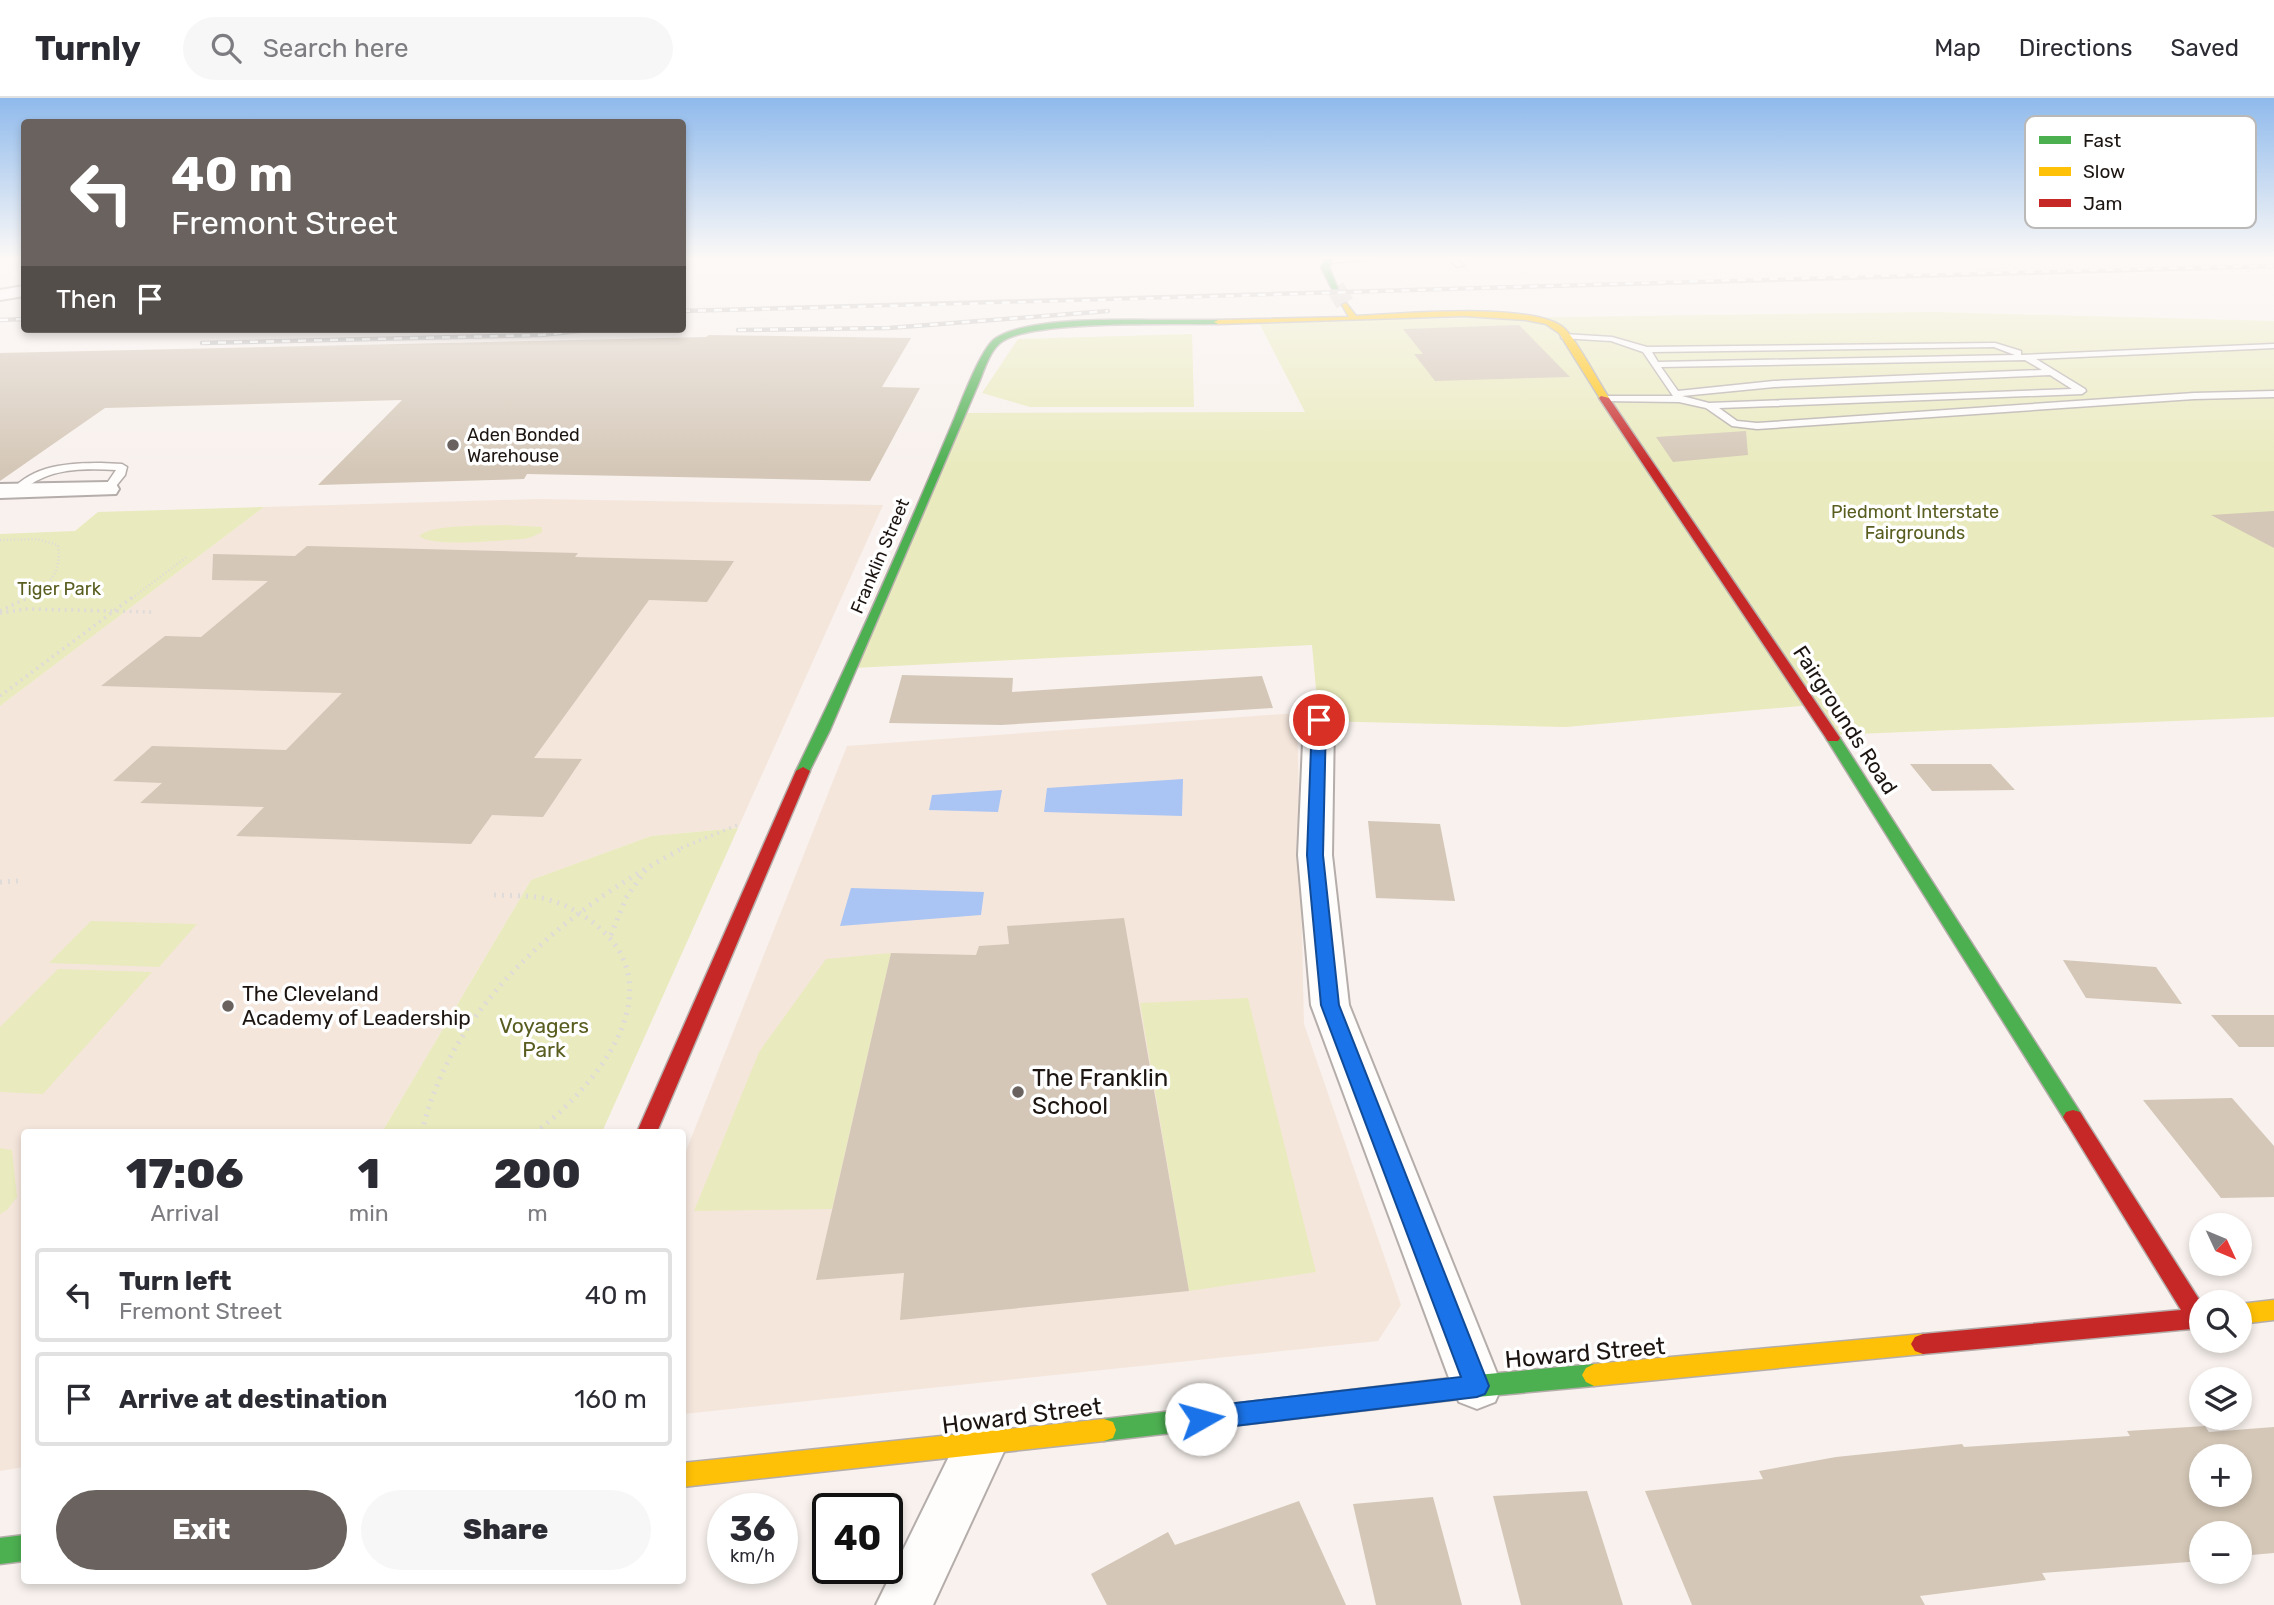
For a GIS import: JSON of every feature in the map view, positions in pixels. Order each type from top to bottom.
[{"type":"street","name":"Franklin Street","points":[[649,1129],[792,794],[853,668],[964,407],[995,341],[1023,329]]},
{"type":"street","name":"Fairgrounds Road","points":[[1559,329],[1812,705],[2189,1300]]},
{"type":"street","points":[[8,491],[108,489]]},
{"type":"street","points":[[1319,720],[1315,855],[1330,1005],[1477,1386]]},
{"type":"street","points":[[2252,1313],[2274,1310]]},
{"type":"street","name":"Howard Street","points":[[686,1475],[981,1445],[1477,1386],[2189,1319]]},
{"type":"street","points":[[904,1605],[981,1445]]},
{"type":"street","points":[[0,1551],[21,1548]]},
{"type":"lane","points":[[1564,335],[1612,339],[1646,350],[1995,345],[2027,356],[2102,404]]},
{"type":"lane","points":[[1655,365],[2027,356],[2274,346]]},
{"type":"lane","points":[[1798,348],[1812,361],[1898,417]]},
{"type":"lane","points":[[1646,350],[1678,396],[1709,406],[1735,424],[1757,426],[2194,396],[2274,394]]},
{"type":"lane","points":[[1606,399],[1678,396],[1774,384],[2052,372]]},
{"type":"lane","points":[[1709,406],[2082,391]]},
{"type":"path","points":[[0,540],[37,539],[58,545],[61,558],[58,574],[33,595],[0,612]]},
{"type":"path","points":[[0,696],[188,556]]},
{"type":"path","points":[[0,612],[27,609],[153,612]]},
{"type":"path","points":[[423,1129],[433,1091],[463,1034],[503,980],[579,912],[649,866],[708,834],[745,823]]},
{"type":"path","points":[[611,935],[626,898],[649,866]]},
{"type":"path","points":[[0,882],[18,881]]},
{"type":"path","points":[[494,895],[538,897],[579,912],[611,935],[631,972],[629,1009],[610,1054],[589,1086],[539,1129]]},
{"type":"shaded area","name":"The Cleveland Academy of Leadership","points":[[539,499],[883,505],[738,828],[651,836],[531,880],[384,1129],[21,1129],[21,1468],[0,1471],[0,706],[264,507]]},
{"type":"shaded area","name":"The Franklin School","points":[[1297,713],[1304,1024],[1401,1305],[1378,1341],[686,1414],[686,1151],[847,746]]},
{"type":"green space","name":"Piedmont Interstate Fairgrounds","points":[[1262,329],[2274,329],[2274,717],[1831,735],[1812,705],[1566,727],[1319,721],[1312,645],[853,668],[961,413],[1305,412]]},
{"type":"green space","points":[[1192,334],[1194,407],[1030,407],[982,393],[1018,339]]},
{"type":"green space","name":"Tiger Park","points":[[264,507],[0,706],[0,534],[75,531],[98,512]]},
{"type":"green space","points":[[503,525],[542,527],[542,532],[525,539],[468,542],[439,542],[419,536],[435,529]]},
{"type":"green space","name":"Voyagers Park","points":[[738,828],[603,1129],[384,1129],[531,880],[651,836]]},
{"type":"green space","points":[[91,921],[197,924],[159,967],[49,963]]},
{"type":"green space","points":[[891,953],[832,1209],[694,1211],[759,1052],[826,959]]},
{"type":"green space","points":[[58,969],[152,972],[43,1094],[0,1092],[0,1027]]},
{"type":"green space","points":[[1248,998],[1316,1272],[1189,1291],[1140,1003]]},
{"type":"green space","points":[[0,1148],[12,1150],[17,1197],[7,1210],[0,1214]]},
{"type":"water","points":[[1183,779],[1182,816],[1044,812],[1047,788]]},
{"type":"water","points":[[1002,790],[998,812],[929,810],[932,795]]},
{"type":"water","points":[[851,888],[984,892],[981,915],[840,926]]},
{"type":"building","points":[[1403,329],[1523,329],[1570,377],[1435,381],[1414,354],[1423,354]]},
{"type":"building","points":[[709,335],[911,338],[882,387],[920,388],[870,481],[527,474],[524,479],[318,485],[402,400],[105,408],[0,481],[0,353]]},
{"type":"building","points":[[1746,431],[1748,455],[1673,462],[1656,437]]},
{"type":"building","points":[[2274,511],[2274,548],[2211,515]]},
{"type":"building","points":[[307,546],[578,553],[575,557],[734,561],[707,602],[649,600],[534,758],[582,759],[543,817],[492,815],[471,844],[236,836],[264,807],[140,803],[162,783],[113,781],[152,746],[286,750],[342,693],[101,686],[165,636],[201,637],[268,581],[212,580],[213,554],[295,556]]},
{"type":"building","points":[[902,675],[1013,678],[1012,692],[1262,676],[1273,708],[1001,725],[889,723]]},
{"type":"building","points":[[1910,764],[1991,764],[2015,790],[1932,791]]},
{"type":"building","points":[[1368,821],[1440,824],[1455,901],[1376,898]]},
{"type":"building","points":[[1124,918],[1189,1291],[900,1320],[904,1273],[816,1280],[891,953],[976,955],[979,946],[1009,944],[1007,926]]},
{"type":"building","points":[[2063,960],[2156,967],[2182,1004],[2086,998]]},
{"type":"building","points":[[2211,1015],[2274,1015],[2274,1047],[2239,1047]]},
{"type":"building","points":[[2232,1098],[2274,1146],[2274,1197],[2221,1198],[2143,1100]]},
{"type":"building","points":[[2189,1427],[2189,1430],[2209,1432],[2274,1427],[2274,1553],[2252,1555],[2252,1521],[2189,1521],[2189,1562],[2042,1573],[2046,1580],[1920,1596],[1925,1605],[1692,1605],[1645,1491],[1763,1479],[1759,1471],[1836,1457],[1962,1444],[1964,1447],[2130,1436],[2127,1431]]},
{"type":"building","points":[[1587,1491],[1623,1605],[1521,1605],[1493,1496]]},
{"type":"building","points":[[1433,1497],[1462,1605],[1376,1605],[1353,1504]]},
{"type":"building","points":[[1299,1501],[1346,1605],[1107,1605],[1091,1574],[1168,1532],[1175,1545]]},
{"type":"railway","points":[[738,330],[789,329]]},
{"type":"railway","points":[[202,343],[560,333]]},
{"type":"traffic: fast","points":[[803,771],[842,689],[987,356],[997,340],[1031,329]]},
{"type":"traffic: fast","points":[[1833,738],[2073,1117]]},
{"type":"traffic: fast","points":[[1104,1430],[1477,1386],[1594,1375]]},
{"type":"traffic: fast","points":[[0,1551],[21,1548]]},
{"type":"traffic: slow","points":[[1559,329],[1604,398]]},
{"type":"traffic: slow","points":[[2252,1313],[2274,1310]]},
{"type":"traffic: slow","points":[[1594,1375],[1923,1344]]},
{"type":"traffic: slow","points":[[686,1475],[1104,1430]]},
{"type":"traffic: jam","points":[[1604,398],[1833,738]]},
{"type":"traffic: jam","points":[[648,1129],[803,771]]},
{"type":"traffic: jam","points":[[2073,1117],[2189,1304]]},
{"type":"traffic: jam","points":[[1923,1344],[2189,1319]]},
{"type":"place","name":"Aden Bonded Warehouse","points":[[453,445]]},
{"type":"place","name":"The Cleveland Academy of Leadership","points":[[228,1006]]},
{"type":"place","name":"The Franklin School","points":[[1018,1092]]},
{"type":"route","points":[[1201,1419],[1477,1386],[1455,1335],[1330,1005],[1315,855],[1319,720]]}]
